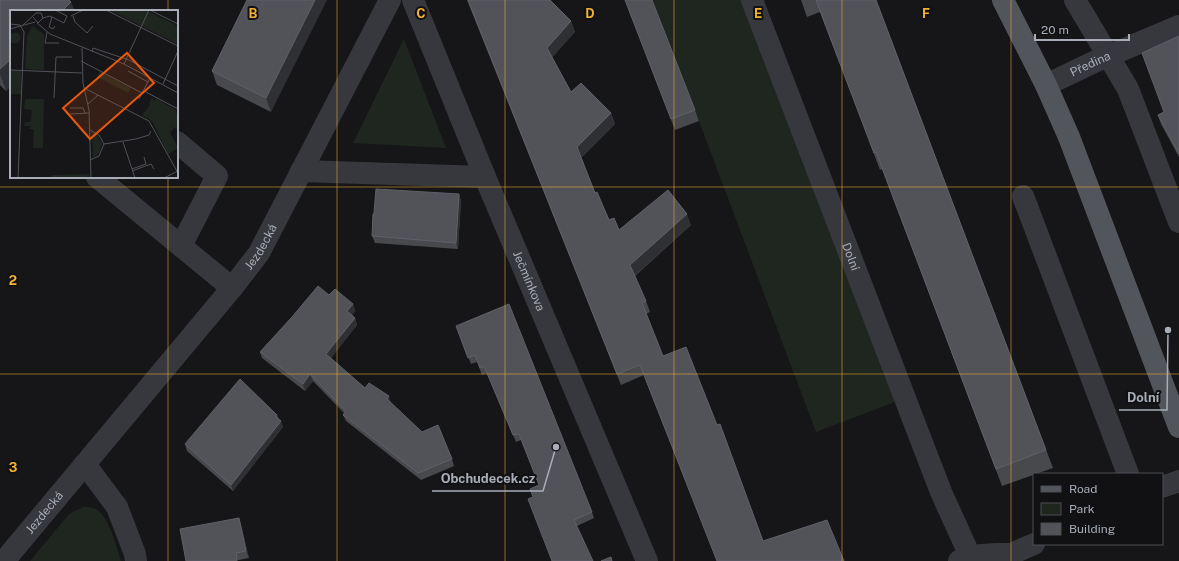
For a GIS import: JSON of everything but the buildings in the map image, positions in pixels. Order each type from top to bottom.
[{"type":"main road","points":[[1003,0],[1046,85],[1072,145],[1179,427]]},
{"type":"street","name":"Jezdecká","points":[[4,561],[232,288],[259,253],[390,0]]},
{"type":"street","name":"Ječmínkova","points":[[413,0],[485,177],[647,561]]},
{"type":"street","name":"Dolní","points":[[752,0],[942,492],[965,559]]},
{"type":"street","points":[[1075,0],[1128,89],[1179,222]]},
{"type":"street","name":"Předina","points":[[1046,85],[1108,56],[1179,26]]},
{"type":"street","points":[[178,143],[218,176],[181,246]]},
{"type":"street","points":[[301,171],[485,177]]},
{"type":"street","points":[[98,178],[232,288]]},
{"type":"street","points":[[1023,196],[1128,473]]},
{"type":"street","points":[[85,464],[117,508],[135,554],[136,561]]},
{"type":"street","points":[[1163,487],[1179,481]]},
{"type":"street","points":[[965,559],[996,554],[1012,558],[1033,545]]},
{"type":"green space","points":[[652,0],[742,0],[895,402],[816,432]]},
{"type":"green space","points":[[404,39],[446,148],[353,143]]},
{"type":"green space","points":[[83,507],[91,507],[101,513],[109,525],[121,561],[30,561],[69,514]]},
{"type":"place","name":"Dolní","points":[[1168,330]]},
{"type":"place","name":"Obchudecek.cz","points":[[556,447]]}]
